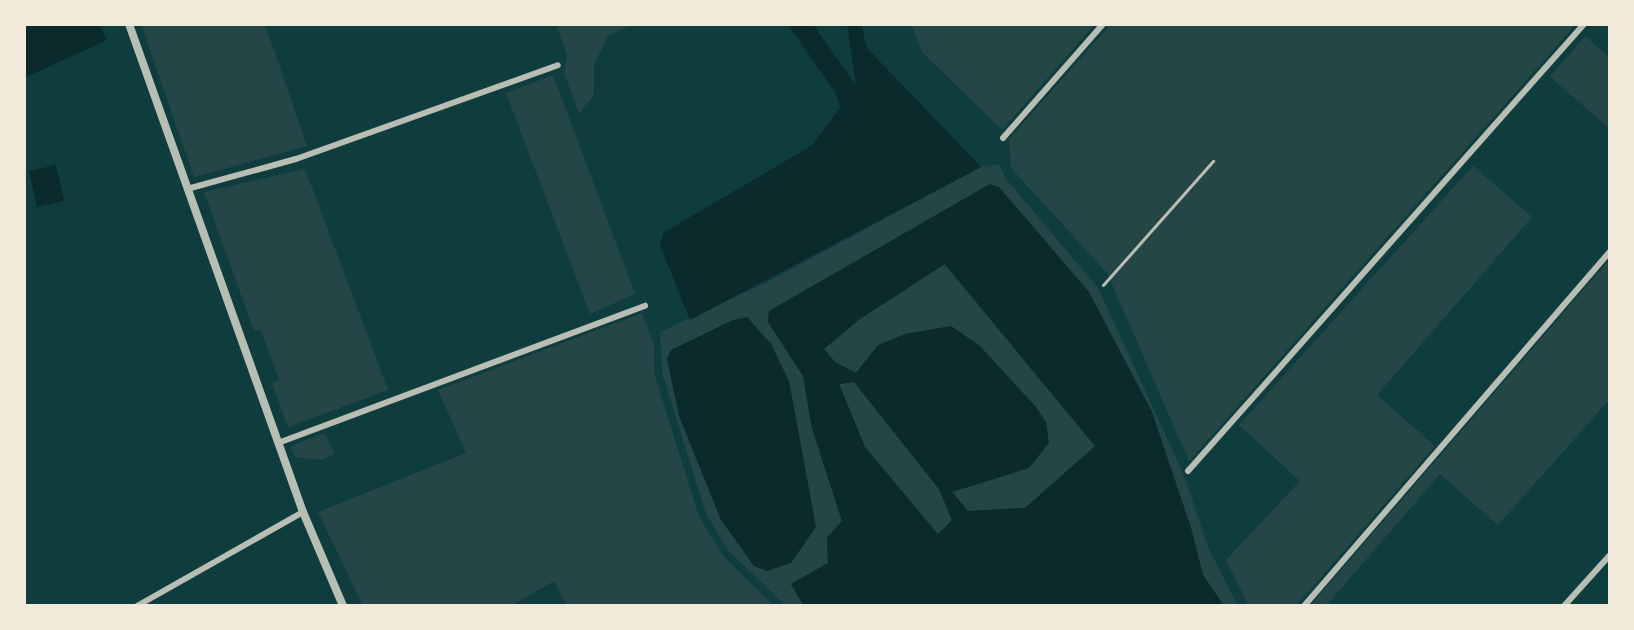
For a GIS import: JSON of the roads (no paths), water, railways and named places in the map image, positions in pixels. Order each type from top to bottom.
[{"type":"street","points":[[129,24],[303,512],[343,606]]},
{"type":"street","points":[[1003,138],[1103,24]]},
{"type":"street","points":[[1188,471],[1584,24]]},
{"type":"street","points":[[187,189],[296,159],[558,65]]},
{"type":"street","points":[[1304,606],[1610,252]]},
{"type":"street","points":[[278,443],[645,306]]},
{"type":"street","points":[[137,606],[303,512]]},
{"type":"street","points":[[1564,606],[1610,555]]},
{"type":"lane","points":[[1103,285],[1213,161]]}]
